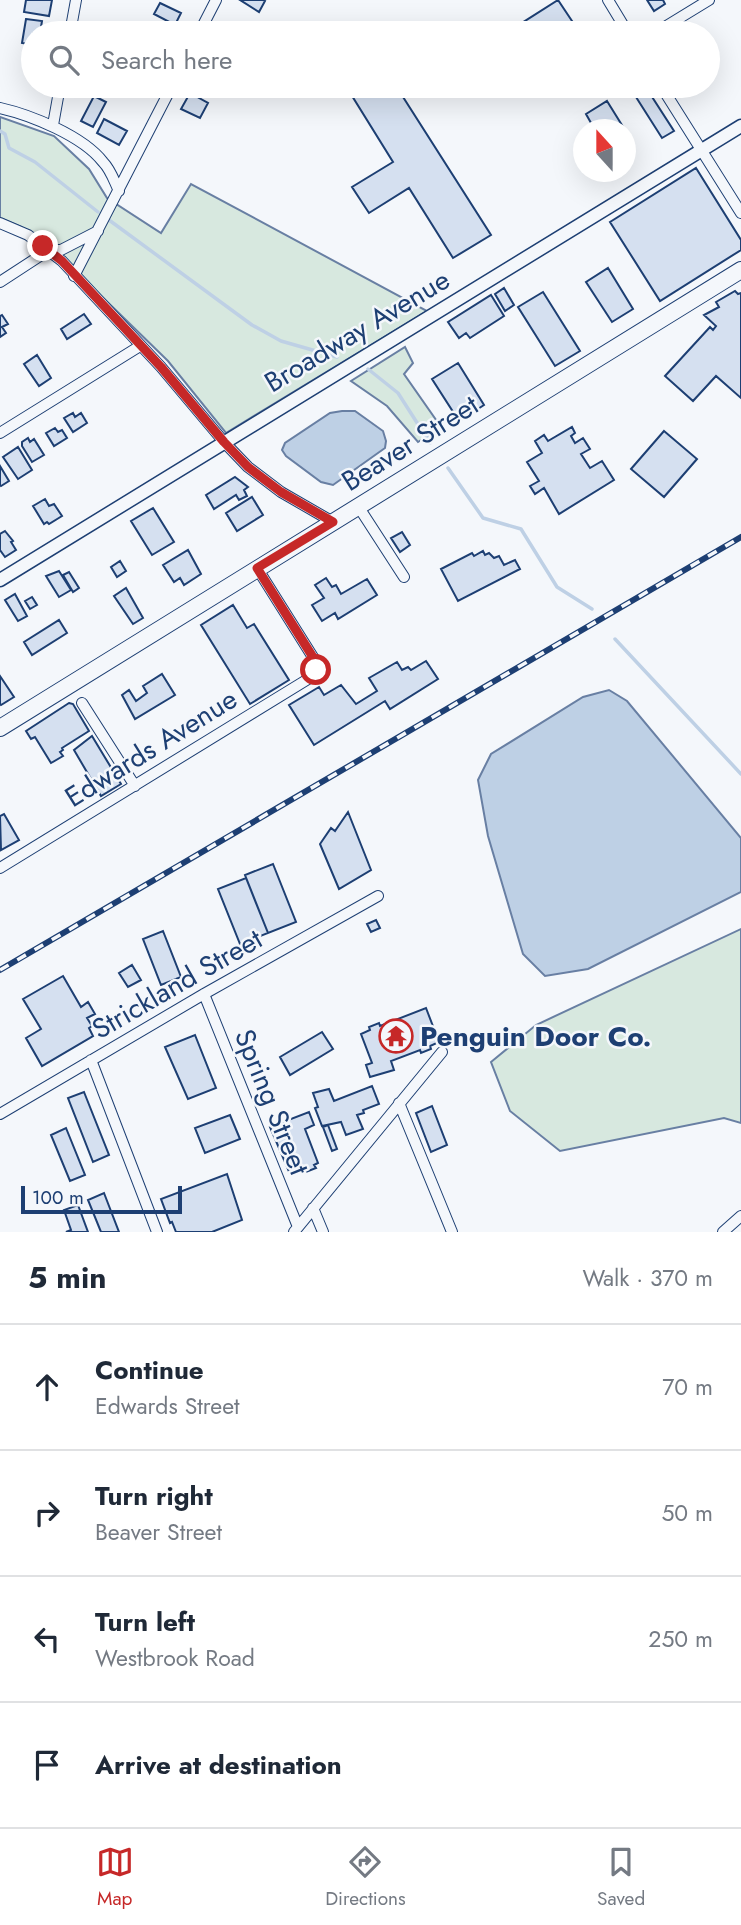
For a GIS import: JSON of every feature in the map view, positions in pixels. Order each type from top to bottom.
[{"type":"main road","name":"Beaver Street","points":[[0,728],[741,270]]},
{"type":"street","points":[[72,21],[76,0]]},
{"type":"street","points":[[205,21],[216,0]]},
{"type":"street","points":[[608,0],[621,21]]},
{"type":"street","points":[[674,21],[709,0]]},
{"type":"street","points":[[53,125],[58,98]]},
{"type":"street","points":[[74,276],[166,98]]},
{"type":"street","points":[[668,98],[741,213]]},
{"type":"street","points":[[0,108],[53,125],[102,160],[119,191]]},
{"type":"street","name":"Broadway Avenue","points":[[0,580],[741,126]]},
{"type":"street","points":[[0,223],[17,229],[49,250],[161,367],[248,467],[281,492],[333,522]]},
{"type":"street","points":[[0,282],[49,250],[61,250],[98,231]]},
{"type":"street","points":[[0,433],[140,346]]},
{"type":"street","points":[[358,506],[404,577]]},
{"type":"street","name":"Edwards Avenue","points":[[0,868],[313,676],[316,662],[257,568]]},
{"type":"street","points":[[82,703],[135,786]]},
{"type":"street","name":"Strickland Street","points":[[0,1114],[378,896]]},
{"type":"street","name":"Spring Street","points":[[204,994],[296,1229]]},
{"type":"street","points":[[296,1229],[442,1052]]},
{"type":"street","points":[[91,1060],[157,1232]]},
{"type":"street","points":[[399,1103],[452,1232]]},
{"type":"street","name":"Spring Street","points":[[313,1208],[323,1232]]},
{"type":"street","points":[[724,1232],[741,1216]]},
{"type":"shaded area","points":[[0,117],[54,136],[89,169],[107,198],[161,233],[191,184],[427,311],[226,433],[168,361],[53,249],[21,227],[0,218]]},
{"type":"shaded area","points":[[405,347],[413,363],[404,374],[441,427],[418,442],[387,406],[351,381]]},
{"type":"shaded area","points":[[741,929],[741,1123],[724,1118],[560,1151],[510,1111],[491,1062],[536,1025]]},
{"type":"water","points":[[355,411],[383,431],[386,441],[385,448],[333,485],[321,482],[286,456],[282,450],[285,443],[330,413]]},
{"type":"water","points":[[609,690],[627,701],[741,838],[741,892],[588,969],[545,976],[523,954],[488,836],[478,780],[491,754],[583,697]]},
{"type":"building","points":[[26,0],[52,0],[49,16],[24,12]]},
{"type":"building","points":[[240,0],[263,0],[265,1],[259,12]]},
{"type":"building","points":[[558,0],[572,21],[525,21]]},
{"type":"building","points":[[647,0],[663,0],[665,4],[654,11]]},
{"type":"building","points":[[160,3],[181,13],[177,21],[167,21],[154,14]]},
{"type":"building","points":[[93,98],[106,102],[93,127],[81,121]]},
{"type":"building","points":[[187,98],[199,98],[208,103],[200,118],[181,109]]},
{"type":"building","points":[[353,98],[404,98],[491,235],[453,258],[409,188],[369,213],[352,187],[393,162]]},
{"type":"building","points":[[637,98],[653,98],[674,131],[662,138]]},
{"type":"building","points":[[607,101],[618,119],[589,119],[586,114]]},
{"type":"building","points":[[104,119],[127,131],[119,145],[97,133]]},
{"type":"building","points":[[696,168],[741,240],[741,250],[660,301],[610,222]]},
{"type":"building","points":[[608,268],[633,309],[612,322],[586,282]]},
{"type":"building","points":[[504,288],[514,305],[505,311],[495,294]]},
{"type":"building","points":[[735,291],[741,293],[741,398],[716,376],[693,401],[665,376],[710,327],[713,330],[716,326],[704,315],[719,307],[716,302]]},
{"type":"building","points":[[543,292],[580,351],[555,366],[518,307]]},
{"type":"building","points":[[491,295],[504,316],[470,338],[466,333],[459,338],[448,322]]},
{"type":"building","points":[[84,314],[91,324],[67,339],[61,329]]},
{"type":"building","points":[[2,315],[8,324],[2,327],[6,333],[0,337],[0,316]]},
{"type":"building","points":[[37,355],[51,378],[39,386],[24,364]]},
{"type":"building","points":[[458,363],[484,405],[459,421],[432,379]]},
{"type":"building","points":[[73,413],[75,417],[81,413],[87,423],[73,432],[64,418]]},
{"type":"building","points":[[572,427],[575,433],[571,436],[575,443],[583,438],[590,449],[581,454],[590,468],[602,461],[614,480],[559,514],[544,488],[535,494],[530,486],[539,481],[527,462],[542,453],[535,441],[544,435],[548,441]]},
{"type":"building","points":[[55,428],[58,432],[62,430],[67,438],[54,446],[46,433]]},
{"type":"building","points":[[664,431],[697,459],[664,497],[631,469]]},
{"type":"building","points":[[28,438],[30,442],[34,439],[44,455],[32,462],[22,446],[22,442]]},
{"type":"building","points":[[18,447],[32,470],[18,479],[3,457]]},
{"type":"building","points":[[0,466],[9,481],[1,486],[0,485]]},
{"type":"building","points":[[235,477],[248,487],[244,490],[247,496],[239,500],[236,495],[214,509],[206,495]]},
{"type":"building","points":[[252,497],[263,515],[237,531],[226,513]]},
{"type":"building","points":[[45,499],[49,506],[54,504],[62,516],[49,524],[44,524],[33,506]]},
{"type":"building","points":[[153,508],[174,542],[152,555],[131,521]]},
{"type":"building","points":[[5,531],[16,550],[5,557],[0,550],[0,534]]},
{"type":"building","points":[[402,532],[410,545],[400,552],[391,538]]},
{"type":"building","points":[[188,550],[201,574],[184,585],[180,578],[174,582],[163,565]]},
{"type":"building","points":[[483,551],[485,555],[489,553],[494,558],[499,556],[504,565],[515,560],[520,569],[458,601],[441,569],[472,553],[474,556]]},
{"type":"building","points":[[120,561],[126,571],[117,577],[111,567]]},
{"type":"building","points":[[59,571],[71,590],[59,597],[46,576]]},
{"type":"building","points":[[69,572],[79,588],[73,592],[63,575]]},
{"type":"building","points":[[326,578],[332,587],[336,585],[341,594],[367,579],[377,595],[338,619],[335,613],[322,621],[312,605],[324,598],[315,585]]},
{"type":"building","points":[[126,588],[143,618],[133,624],[114,596]]},
{"type":"building","points":[[15,594],[27,616],[18,621],[5,600]]},
{"type":"building","points":[[32,597],[37,605],[30,609],[25,601]]},
{"type":"building","points":[[233,605],[247,628],[254,624],[289,680],[250,704],[201,625]]},
{"type":"building","points":[[59,620],[67,633],[32,655],[24,642]]},
{"type":"building","points":[[426,661],[438,679],[390,709],[385,701],[314,745],[289,705],[319,687],[324,695],[341,685],[356,704],[377,691],[369,678],[397,662],[402,670],[408,667],[411,670]]},
{"type":"building","points":[[162,674],[175,695],[135,719],[122,695],[129,690],[136,701],[147,693],[143,686]]},
{"type":"building","points":[[0,676],[14,697],[1,705],[0,704]]},
{"type":"building","points":[[69,703],[73,704],[89,731],[62,748],[60,752],[63,756],[51,763],[35,737],[31,739],[26,731]]},
{"type":"building","points":[[92,736],[121,784],[101,796],[74,750]]},
{"type":"building","points":[[348,812],[371,870],[339,889],[320,844],[331,828],[335,831]]},
{"type":"building","points":[[4,814],[19,840],[1,850],[0,816]]},
{"type":"building","points":[[273,864],[296,922],[268,933],[245,875]]},
{"type":"building","points":[[246,878],[268,933],[240,944],[218,889]]},
{"type":"building","points":[[376,920],[380,928],[371,932],[367,924]]},
{"type":"building","points":[[163,931],[181,977],[161,985],[143,939]]},
{"type":"building","points":[[132,965],[141,980],[128,987],[119,973]]},
{"type":"building","points":[[63,976],[81,1007],[88,1002],[95,1014],[87,1018],[92,1026],[89,1028],[93,1036],[42,1066],[26,1038],[41,1029],[23,999]]},
{"type":"building","points":[[426,1008],[439,1042],[421,1053],[420,1050],[391,1061],[394,1070],[370,1077],[366,1065],[372,1063],[361,1034],[379,1023],[380,1026]]},
{"type":"building","points":[[322,1032],[333,1049],[290,1075],[280,1057]]},
{"type":"building","points":[[195,1035],[216,1088],[188,1099],[165,1047]]},
{"type":"building","points":[[372,1086],[379,1104],[357,1115],[363,1129],[346,1135],[341,1122],[322,1126],[313,1093],[329,1089],[334,1101]]},
{"type":"building","points":[[84,1092],[109,1155],[93,1162],[68,1098]]},
{"type":"building","points":[[432,1106],[447,1145],[431,1152],[416,1113]]},
{"type":"building","points":[[309,1112],[314,1125],[305,1129],[318,1163],[314,1165],[316,1168],[306,1172],[305,1168],[290,1174],[270,1127]]},
{"type":"building","points":[[230,1115],[240,1139],[205,1153],[195,1128]]},
{"type":"building","points":[[328,1125],[337,1149],[332,1151],[323,1127]]},
{"type":"building","points":[[66,1128],[85,1175],[70,1181],[51,1135]]},
{"type":"building","points":[[227,1174],[242,1220],[212,1232],[176,1232],[161,1199]]},
{"type":"building","points":[[104,1193],[119,1232],[101,1232],[88,1200]]},
{"type":"building","points":[[78,1205],[88,1232],[66,1232],[71,1230],[64,1210]]},
{"type":"waterway","points":[[0,131],[5,134],[9,148],[35,162],[98,212]]},
{"type":"waterway","points":[[109,220],[252,325],[281,341],[337,357]]},
{"type":"waterway","points":[[368,369],[398,393],[430,443]]},
{"type":"waterway","points":[[448,468],[483,518],[521,529],[557,587],[592,609]]},
{"type":"waterway","points":[[615,639],[741,774]]},
{"type":"railway","points":[[0,970],[741,537]]},
{"type":"place","name":"Penguin Door Co.","points":[[396,1036]]},
{"type":"route","points":[[43,246],[62,261],[161,367],[248,467],[281,492],[333,522],[257,568],[316,662],[316,670]]}]
